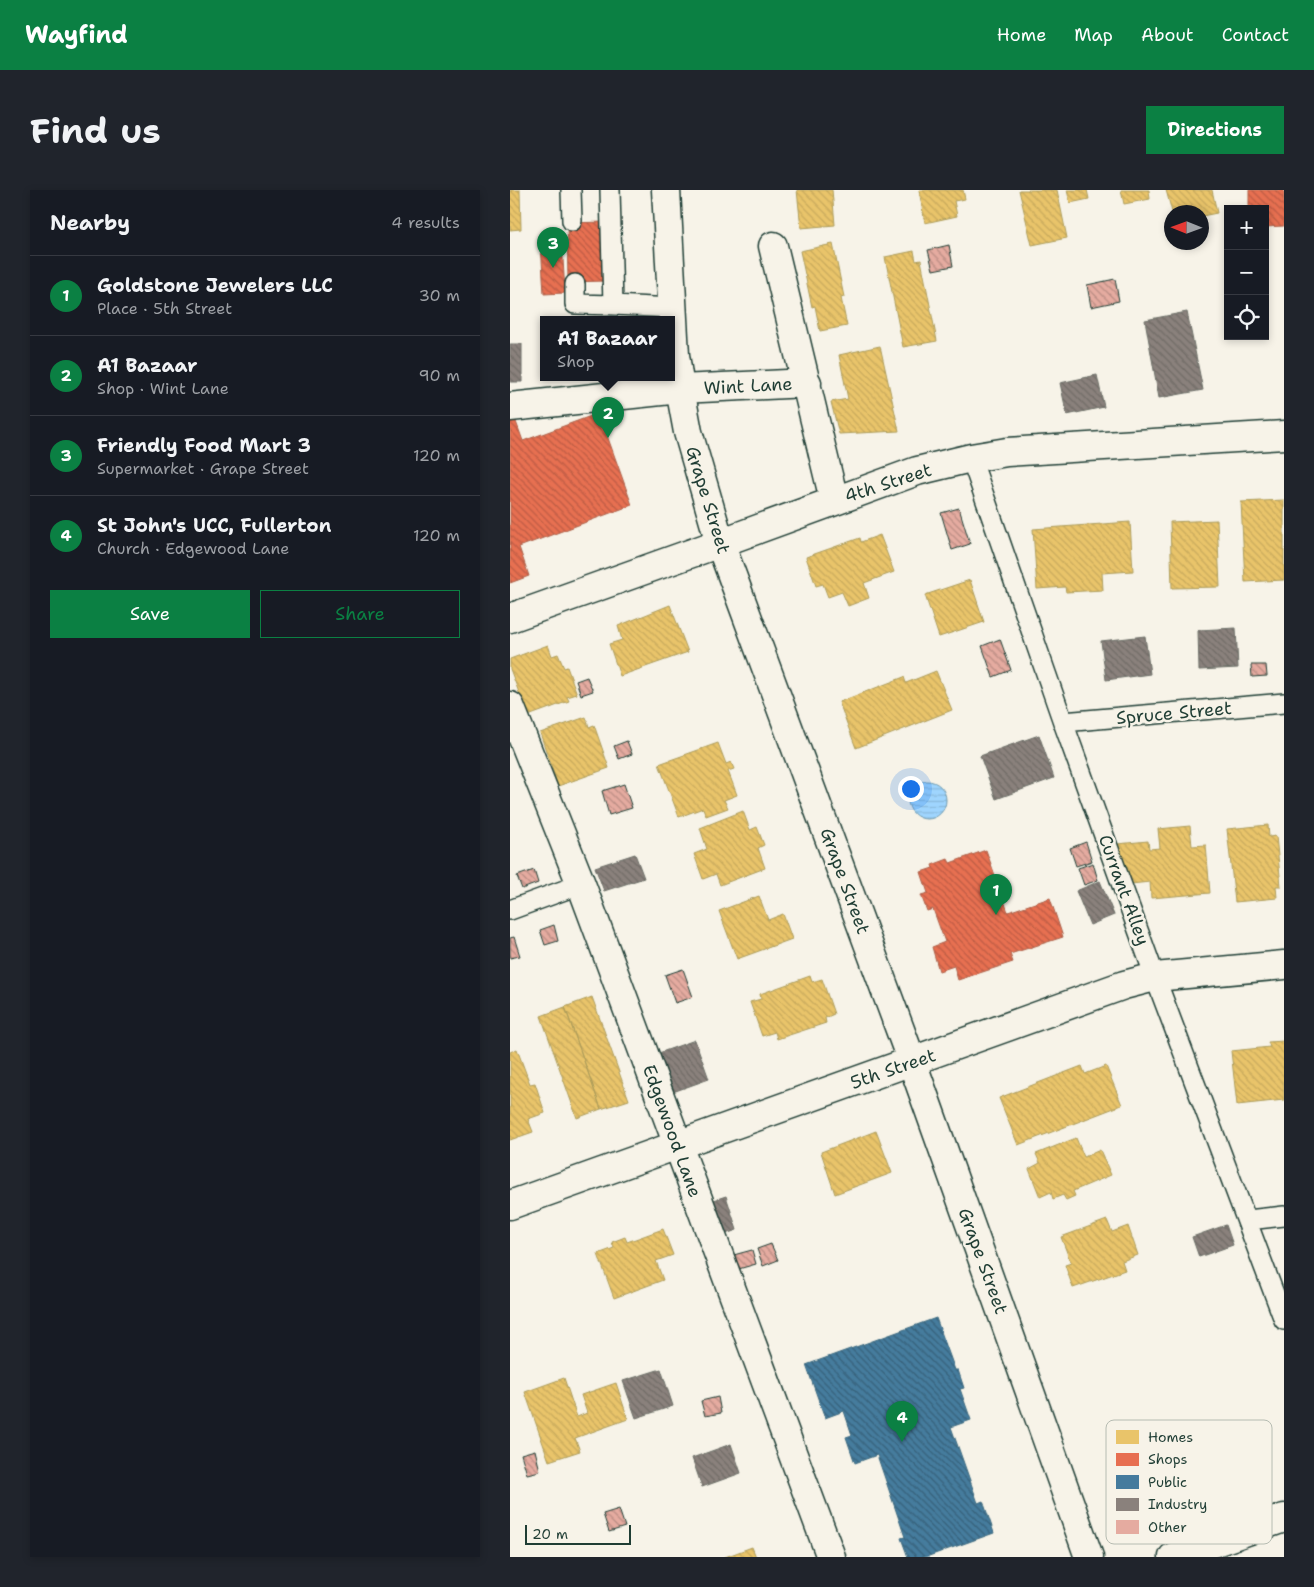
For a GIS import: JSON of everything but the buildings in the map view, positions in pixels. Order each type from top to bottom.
[{"type":"street","name":"Grape Street","points":[[666,190],[674,316]]},
{"type":"street","points":[[773,246],[834,500]]},
{"type":"street","name":"Grape Street","points":[[675,331],[680,389],[688,432],[720,543],[912,1062],[1089,1557]]},
{"type":"street","name":"Wint Lane","points":[[510,407],[680,389],[807,383]]},
{"type":"street","name":"4th Street","points":[[510,618],[917,471],[971,458],[1007,452],[1284,436]]},
{"type":"street","name":"Edgewood Lane","points":[[510,706],[581,884],[831,1557]]},
{"type":"street","name":"5th Street","points":[[510,1205],[1114,988],[1155,977],[1284,965]]},
{"type":"street","points":[[1272,1522],[1284,1518]]},
{"type":"street","points":[[1173,1557],[1210,1544]]},
{"type":"lane","points":[[571,190],[572,221]]},
{"type":"lane","points":[[610,190],[613,305]]},
{"type":"lane","points":[[575,284],[576,304],[673,308]]},
{"type":"lane","name":"Currant Alley","points":[[971,458],[1155,977],[1248,1220],[1284,1320]]},
{"type":"lane","name":"Spruce Street","points":[[1064,722],[1284,703]]},
{"type":"lane","points":[[510,910],[581,884]]},
{"type":"lane","points":[[1248,1220],[1284,1216]]},
{"type":"water","points":[[927,781],[940,787],[946,800],[940,813],[927,819],[914,813],[908,800],[914,787]]},
{"type":"place","name":"Friendly Food Mart 3","points":[[553,268]]},
{"type":"place","name":"A1 Bazaar","points":[[608,438]]},
{"type":"place","name":"Goldstone Jewelers LLC","points":[[996,915]]},
{"type":"place","name":"St John's UCC, Fullerton","points":[[902,1442]]}]
